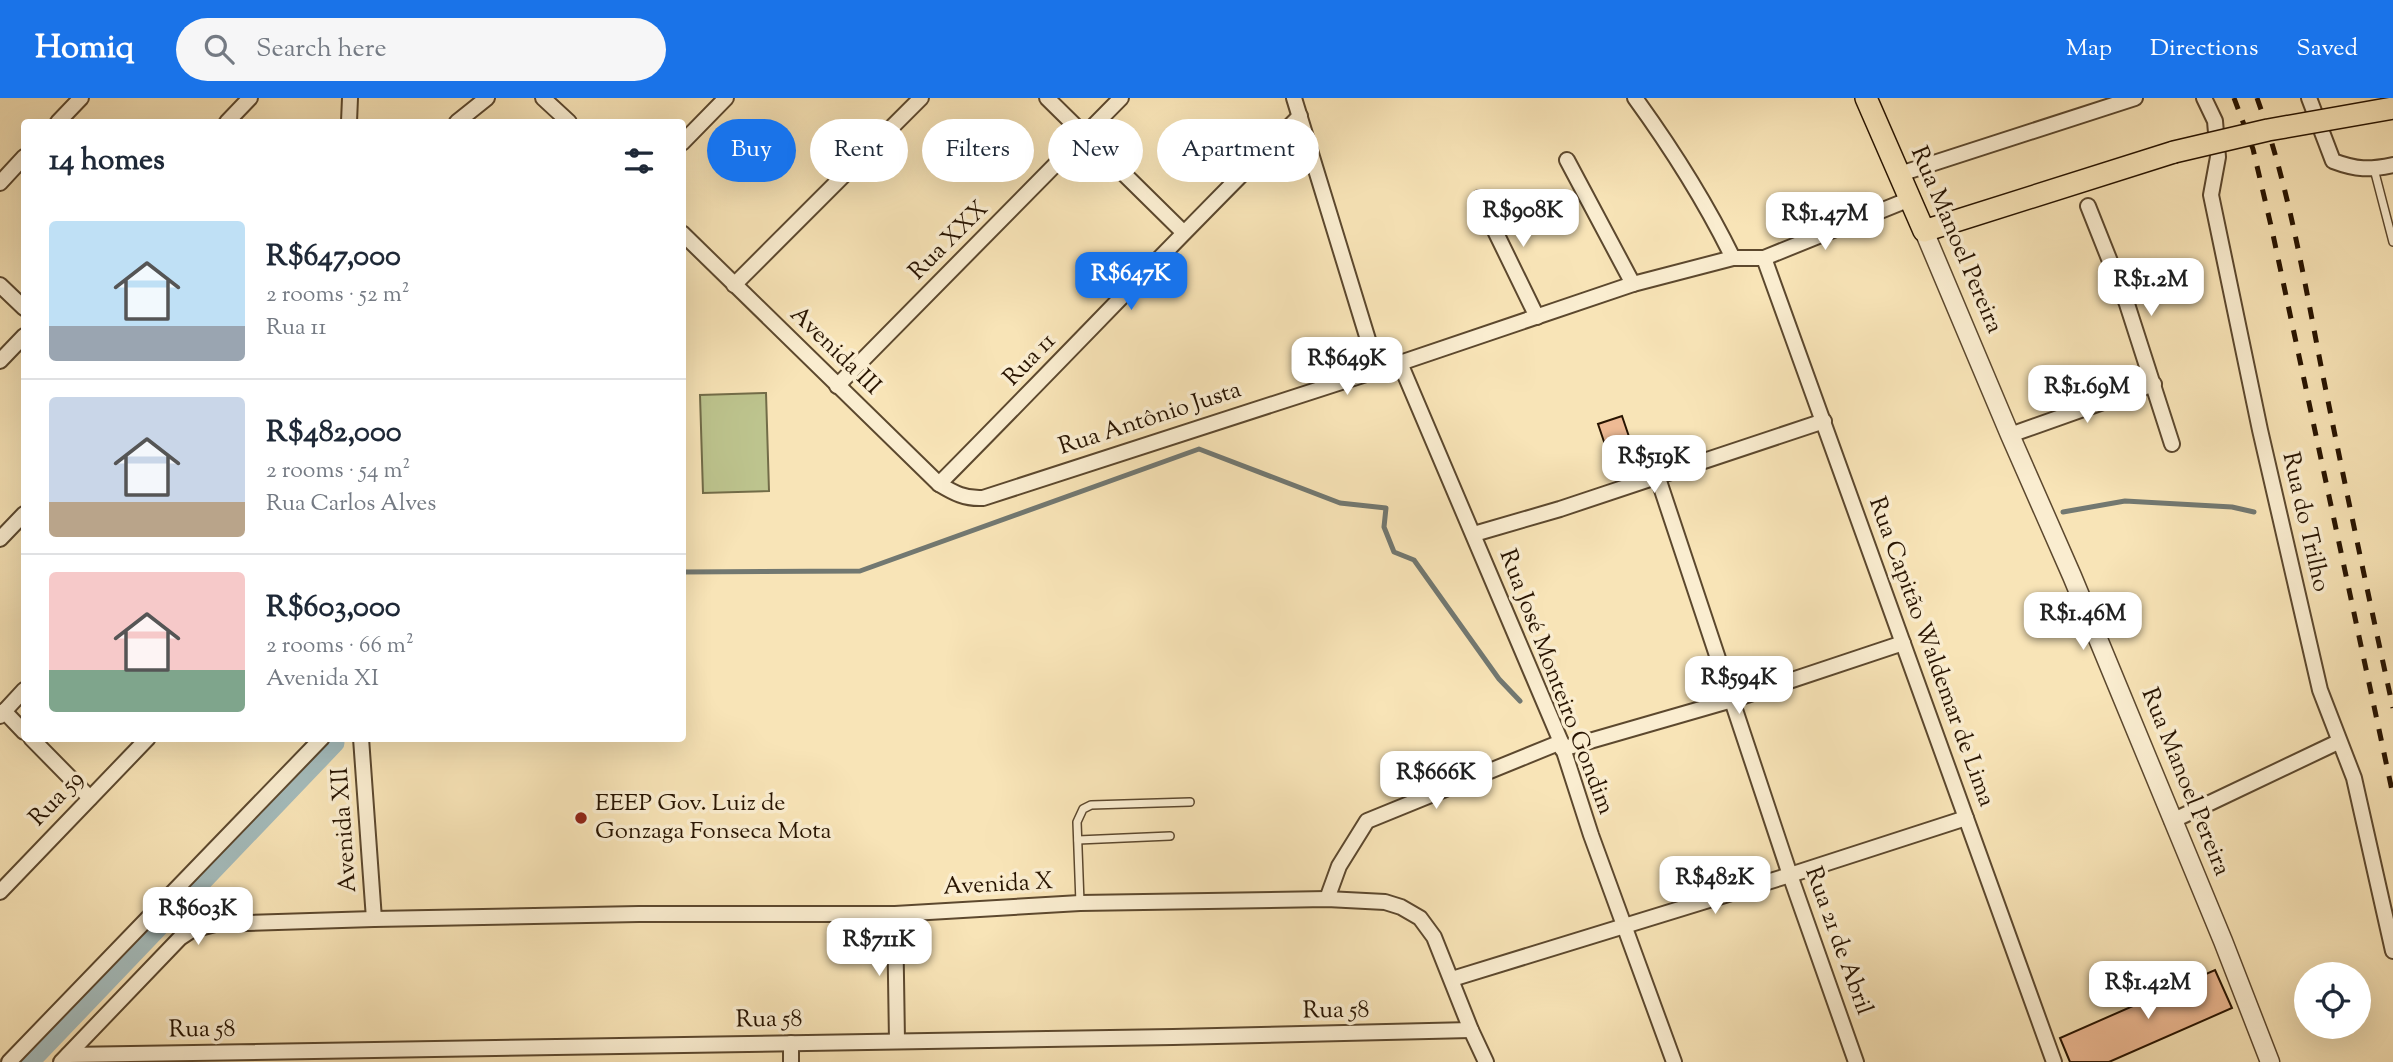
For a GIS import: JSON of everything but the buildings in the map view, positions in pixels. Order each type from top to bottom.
[{"type":"main road","name":"Rua Manoel Pereira","points":[[1866,98],[1924,231]]},
{"type":"main road","points":[[1924,231],[2174,152],[2268,130],[2393,108]]},
{"type":"street","points":[[61,119],[82,98]]},
{"type":"street","points":[[230,119],[250,98]]},
{"type":"street","points":[[349,119],[350,98]]},
{"type":"street","points":[[461,119],[487,98]]},
{"type":"street","points":[[543,98],[566,119]]},
{"type":"street","points":[[686,139],[726,98]]},
{"type":"street","points":[[734,285],[921,98]]},
{"type":"street","points":[[1047,98],[1067,119]]},
{"type":"street","name":"Rua XXX","points":[[1101,119],[1121,98]]},
{"type":"street","points":[[1294,98],[1377,369]]},
{"type":"street","points":[[1635,98],[1672,150],[1719,228],[1733,258]]},
{"type":"street","points":[[1900,174],[2135,98]]},
{"type":"street","name":"Rua do Trilho","points":[[2204,98],[2215,121],[2218,157],[2211,195],[2222,253],[2320,690],[2354,778],[2393,951]]},
{"type":"street","points":[[2309,98],[2333,161],[2354,169],[2393,165]]},
{"type":"street","name":"Rua 11","points":[[939,484],[1054,369],[1183,232],[1300,116]]},
{"type":"street","points":[[0,183],[21,160]]},
{"type":"street","points":[[1567,160],[1633,284]]},
{"type":"street","name":"Rua XXX","points":[[838,386],[1048,173]]},
{"type":"street","points":[[1131,182],[1183,232]]},
{"type":"street","points":[[1479,198],[1537,317]]},
{"type":"street","name":"Rua Antônio Justa","points":[[961,496],[983,498],[1400,363],[1633,284],[1733,258],[1764,258],[1910,199]]},
{"type":"street","points":[[2088,206],[2127,304],[2172,444]]},
{"type":"street","name":"Rua Manoel Pereira","points":[[1924,231],[2072,576],[2270,1062]]},
{"type":"street","name":"Avenida III","points":[[686,237],[939,484],[961,496]]},
{"type":"street","name":"Rua Capitão Waldemar de Lima","points":[[1764,258],[2054,1062]]},
{"type":"street","points":[[0,285],[21,306]]},
{"type":"street","points":[[0,361],[21,339]]},
{"type":"street","name":"Rua José Monteiro Gondim","points":[[1400,363],[1562,746],[1674,1062]]},
{"type":"street","points":[[2010,435],[2154,384]]},
{"type":"street","points":[[1474,534],[1560,509],[1824,421]]},
{"type":"street","name":"Rua 21 de Abril","points":[[1657,475],[1790,875],[1856,1062]]},
{"type":"street","points":[[0,539],[21,517]]},
{"type":"street","points":[[1327,899],[1339,866],[1367,821],[1562,746],[1732,700],[1903,643]]},
{"type":"street","points":[[21,693],[2,713],[21,729]]},
{"type":"street","points":[[35,742],[90,798]]},
{"type":"street","name":"Rua 59","points":[[0,892],[144,742]]},
{"type":"street","points":[[9,1062],[318,742]]},
{"type":"street","name":"Avenida XII","points":[[361,742],[374,919]]},
{"type":"street","points":[[2172,821],[2338,742]]},
{"type":"street","points":[[1452,979],[1966,818]]},
{"type":"street","name":"Avenida X","points":[[64,1058],[180,937],[192,930],[215,924],[639,914],[895,914],[1080,903],[1327,899],[1385,902],[1401,907],[1420,918],[1434,937],[1486,1062]]},
{"type":"street","points":[[895,914],[897,1041]]},
{"type":"street","name":"Rua 58","points":[[64,1058],[1471,1030]]},
{"type":"street","points":[[791,1043],[791,1062]]},
{"type":"lane","points":[[2374,169],[2393,242]]},
{"type":"lane","points":[[1080,903],[1078,839],[1079,815],[1083,809],[1091,805],[1190,802]]},
{"type":"lane","points":[[1078,839],[1170,836]]},
{"type":"green space","points":[[766,393],[769,491],[703,493],[700,395]]},
{"type":"waterway","points":[[686,572],[860,571],[1199,449],[1340,503],[1386,508],[1384,527],[1394,552],[1414,560],[1499,679],[1520,701]]},
{"type":"waterway","points":[[2063,512],[2125,501],[2232,507],[2254,512]]},
{"type":"waterway","points":[[30,1062],[335,743]]},
{"type":"railway","points":[[2234,98],[2253,149],[2272,230],[2393,795]]},
{"type":"railway","points":[[2257,98],[2279,167],[2296,238],[2393,708]]},
{"type":"place","name":"EEEP Gov. Luiz de Gonzaga Fonseca Mota","points":[[581,818]]}]
